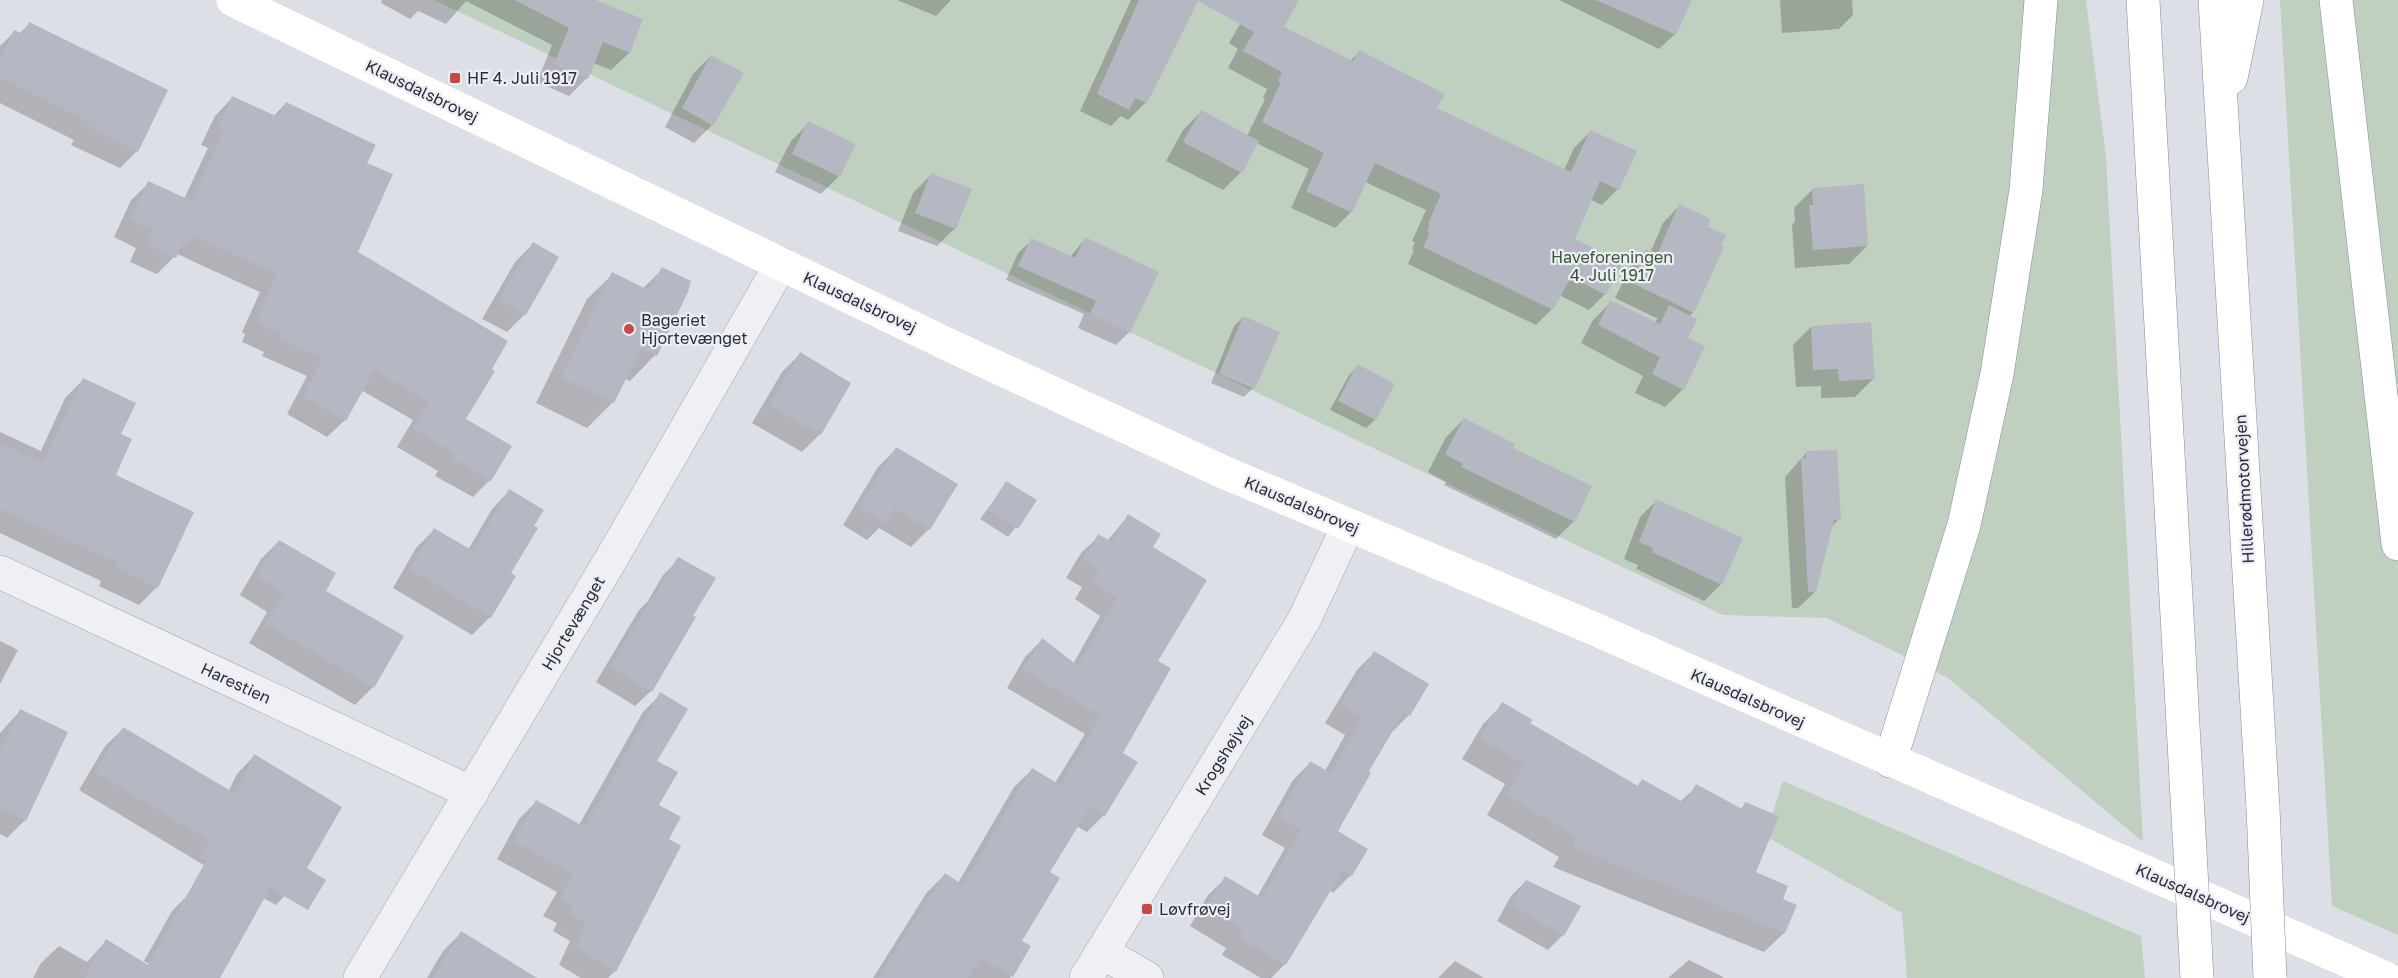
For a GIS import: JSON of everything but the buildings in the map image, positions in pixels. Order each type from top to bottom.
[{"type":"main road","name":"Klausdalsbrovej","points":[[233,0],[781,264],[1221,471],[1580,623],[2386,978]]},
{"type":"main road","points":[[1890,761],[1964,525],[1997,374],[2026,190],[2041,0]]},
{"type":"main road","points":[[2143,0],[2197,978]]},
{"type":"main road","name":"Hillerødmotorvejen","points":[[2215,0],[2263,807],[2270,978]]},
{"type":"main road","points":[[2221,124],[2247,0]]},
{"type":"main road","points":[[2336,0],[2398,544]]},
{"type":"street","name":"Hjortevænget","points":[[360,978],[472,793],[781,264]]},
{"type":"street","name":"Krogshøjvej","points":[[1094,965],[1304,620],[1348,526]]},
{"type":"street","name":"Harestien","points":[[0,572],[472,793]]},
{"type":"street","points":[[1094,965],[1147,978]]},
{"type":"green space","name":"Haveforeningen 4. Juli 1917","points":[[434,0],[2086,0],[2106,157],[2143,842],[1948,678],[1827,618],[1723,615]]},
{"type":"green space","points":[[2280,0],[2398,0],[2398,935],[2332,906]]},
{"type":"green space","points":[[1783,781],[2141,936],[2145,978],[1907,978],[1902,913],[1765,836]]},
{"type":"place","name":"HF 4. Juli 1917","points":[[455,78]]},
{"type":"place","name":"Bageriet Hjortevænget","points":[[629,329]]},
{"type":"place","name":"Løvfrøvej","points":[[1147,909]]}]
